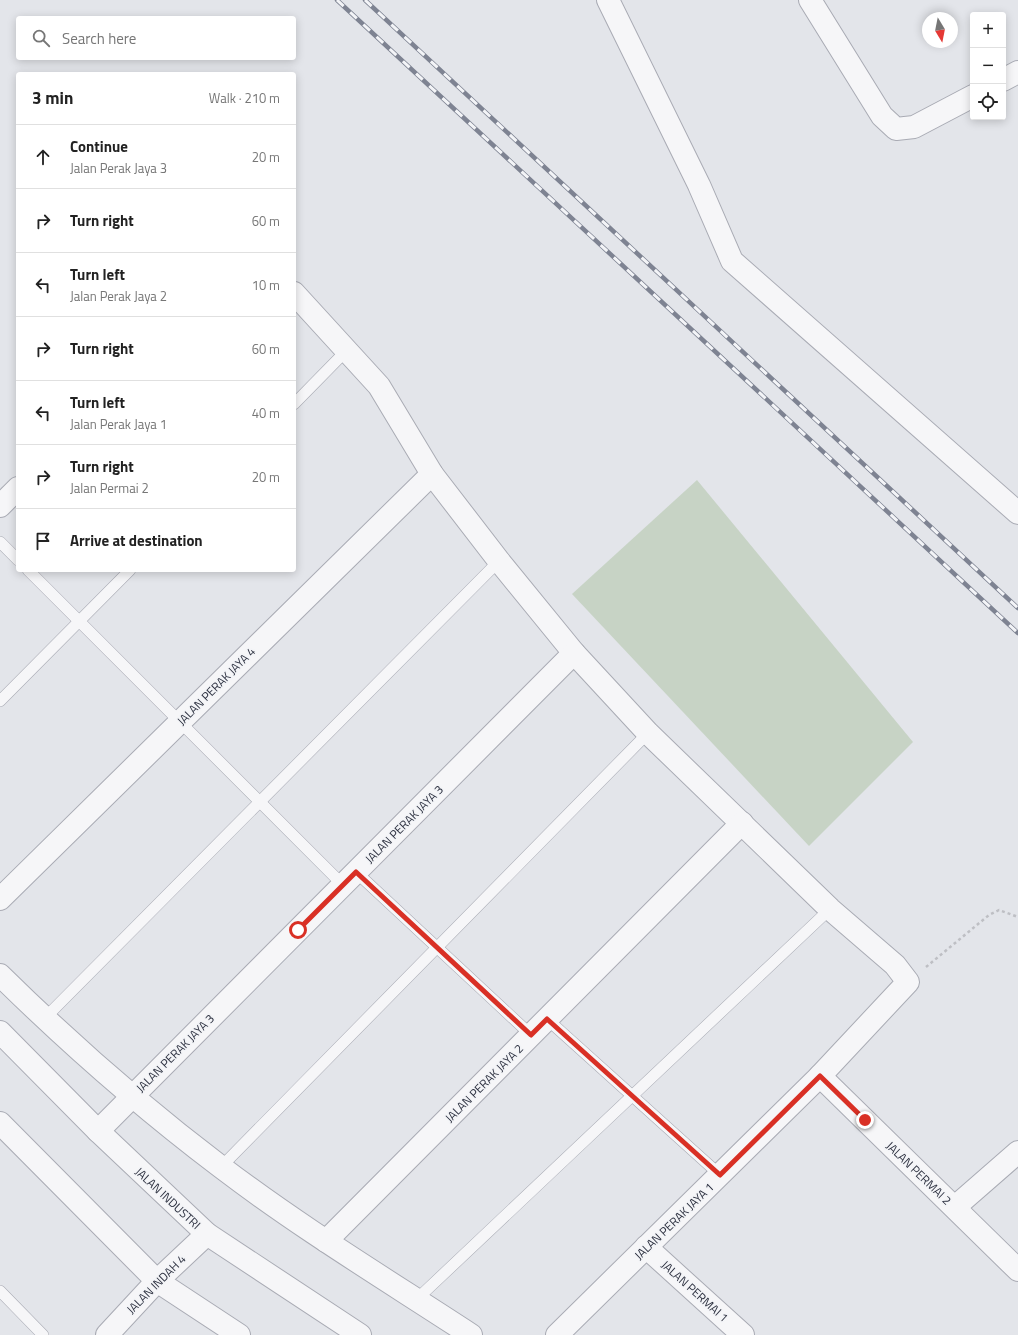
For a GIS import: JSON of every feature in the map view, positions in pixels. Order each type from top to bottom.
[{"type":"street","points":[[608,0],[698,185],[732,261],[1018,513]]},
{"type":"street","points":[[810,0],[882,116],[896,129],[914,127],[970,98]]},
{"type":"street","points":[[1006,78],[1018,72]]},
{"type":"street","points":[[296,296],[347,350],[378,386],[432,474],[499,561],[574,653],[648,733],[742,822],[830,909],[902,973]]},
{"type":"street","name":"JALAN PERAK JAYA 4","points":[[0,899],[432,474]]},
{"type":"street","points":[[0,506],[16,490]]},
{"type":"street","name":"JALAN PERAK JAYA 3","points":[[98,1131],[131,1096],[574,653]]},
{"type":"street","name":"JALAN PERAK JAYA 2","points":[[326,1241],[742,822]]},
{"type":"street","name":"JALAN PERAK JAYA 1","points":[[557,1335],[820,1076],[902,973]]},
{"type":"street","points":[[0,975],[44,1019],[131,1096],[221,1167],[326,1241],[471,1335]]},
{"type":"street","name":"JALAN INDUSTRI","points":[[0,1032],[98,1131],[207,1234],[360,1335]]},
{"type":"street","name":"JALAN PERMAI 2","points":[[820,1076],[1018,1270]]},
{"type":"street","points":[[0,1123],[157,1281],[236,1334]]},
{"type":"street","points":[[955,1207],[1018,1152]]},
{"type":"street","name":"JALAN INDAH 4","points":[[107,1335],[157,1281],[207,1234]]},
{"type":"street","name":"JALAN PERMAI 1","points":[[646,1247],[743,1335]]},
{"type":"lane","points":[[296,402],[347,350]]},
{"type":"lane","points":[[0,542],[16,558]]},
{"type":"lane","points":[[44,1019],[499,561]]},
{"type":"lane","points":[[30,572],[260,802],[350,878],[437,948],[531,1035]]},
{"type":"lane","points":[[0,701],[128,572]]},
{"type":"lane","points":[[221,1167],[648,733]]},
{"type":"lane","points":[[417,1299],[830,909]]},
{"type":"lane","points":[[547,1019],[720,1175]]},
{"type":"lane","points":[[0,1291],[42,1335]]},
{"type":"path","points":[[902,973],[998,910],[1018,917]]},
{"type":"green space","points":[[697,480],[913,742],[809,846],[572,594]]},
{"type":"railway","points":[[337,0],[1018,633]]},
{"type":"railway","points":[[365,0],[1018,608]]},
{"type":"route","points":[[298,930],[356,872],[531,1035],[547,1019],[720,1175],[820,1076],[865,1120]]}]
